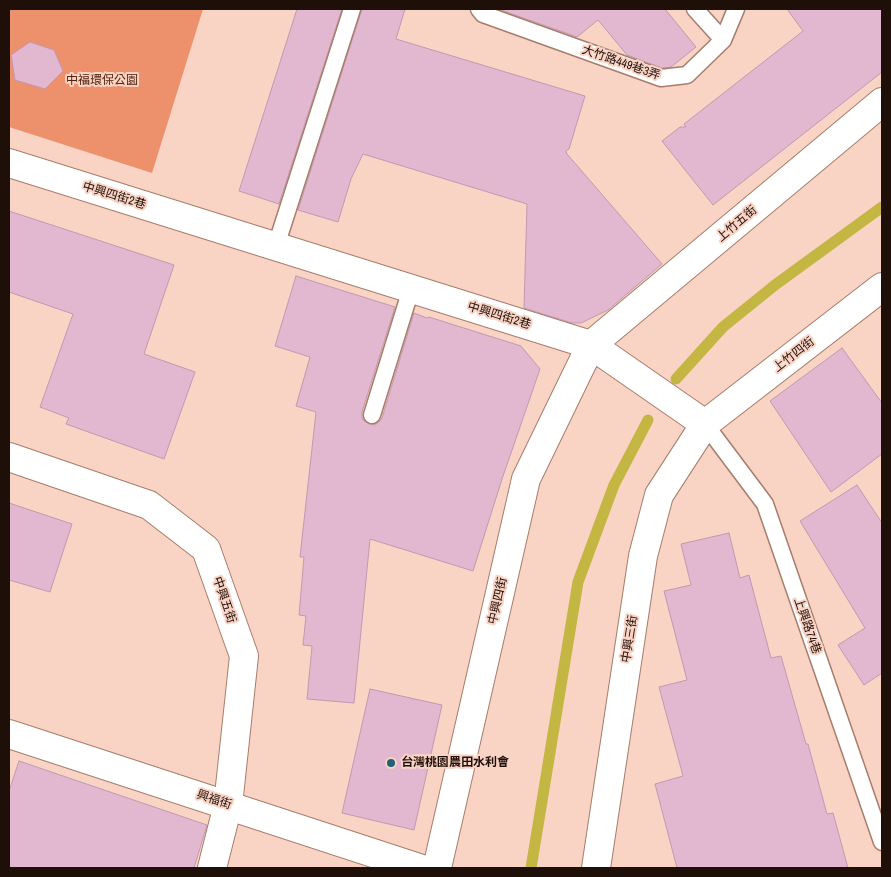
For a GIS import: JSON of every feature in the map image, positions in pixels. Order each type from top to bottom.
[{"type":"street","name":"上竹五街","points":[[591,345],[882,102]]},
{"type":"street","name":"中興四街2巷","points":[[9,163],[591,345],[705,424]]},
{"type":"street","name":"上竹四街","points":[[705,424],[882,287]]},
{"type":"street","name":"中興四街","points":[[437,868],[526,479],[591,345]]},
{"type":"street","name":"中興三街","points":[[596,868],[643,556],[659,495],[705,424]]},
{"type":"street","name":"中興五街","points":[[9,457],[149,505],[206,549],[244,656],[228,805],[212,868]]},
{"type":"street","name":"興福街","points":[[9,734],[419,868]]},
{"type":"lane","points":[[276,246],[352,9]]},
{"type":"lane","name":"大竹路449巷3弄","points":[[479,9],[484,14],[661,78],[687,75],[723,40],[736,9]]},
{"type":"lane","points":[[695,9],[723,40]]},
{"type":"lane","points":[[372,415],[411,288]]},
{"type":"lane","name":"上興路74巷","points":[[705,424],[765,504],[882,842]]},
{"type":"green space","name":"中福環保公園","points":[[9,9],[203,9],[152,173],[9,127]]},
{"type":"building","points":[[297,9],[342,9],[279,204],[239,191]]},
{"type":"building","points":[[362,9],[405,9],[396,39],[585,96],[569,149],[566,151],[567,154],[662,264],[608,310],[581,323],[572,323],[524,308],[527,204],[363,154],[351,179],[338,222],[298,210]]},
{"type":"building","points":[[498,9],[665,9],[696,47],[671,67],[662,68],[627,55],[598,20],[577,37]]},
{"type":"building","points":[[787,9],[882,9],[882,72],[713,205],[662,141],[680,127],[686,127],[684,124],[803,31]]},
{"type":"building","points":[[30,42],[54,50],[63,71],[45,89],[15,80],[11,55]]},
{"type":"building","points":[[9,211],[174,265],[144,354],[195,372],[164,459],[66,424],[69,418],[40,407],[73,314],[9,292]]},
{"type":"building","points":[[296,276],[395,307],[362,412],[362,418],[369,424],[375,425],[382,418],[414,313],[521,346],[540,369],[473,571],[370,539],[354,703],[307,699],[312,646],[303,645],[306,616],[299,615],[304,557],[300,557],[316,412],[296,406],[310,357],[275,346]]},
{"type":"building","points":[[842,348],[882,403],[882,454],[831,492],[770,401]]},
{"type":"building","points":[[857,485],[882,523],[882,673],[864,685],[838,645],[865,628],[800,521]]},
{"type":"building","points":[[9,503],[72,524],[50,592],[9,580]]},
{"type":"building","points":[[729,533],[740,578],[749,575],[771,658],[781,656],[827,814],[833,813],[848,868],[677,868],[655,784],[683,776],[659,687],[687,680],[664,591],[691,585],[681,544]]},
{"type":"building","name":"台灣桃園農田水利會","points":[[370,689],[442,705],[414,830],[342,813]]},
{"type":"building","points":[[19,761],[207,825],[194,868],[9,868],[9,791]]},
{"type":"waterway","points":[[676,379],[723,327],[775,285],[882,207]]},
{"type":"waterway","points":[[531,868],[578,582],[614,485],[648,420]]},
{"type":"place","name":"台灣桃園農田水利會","points":[[391,763]]}]
